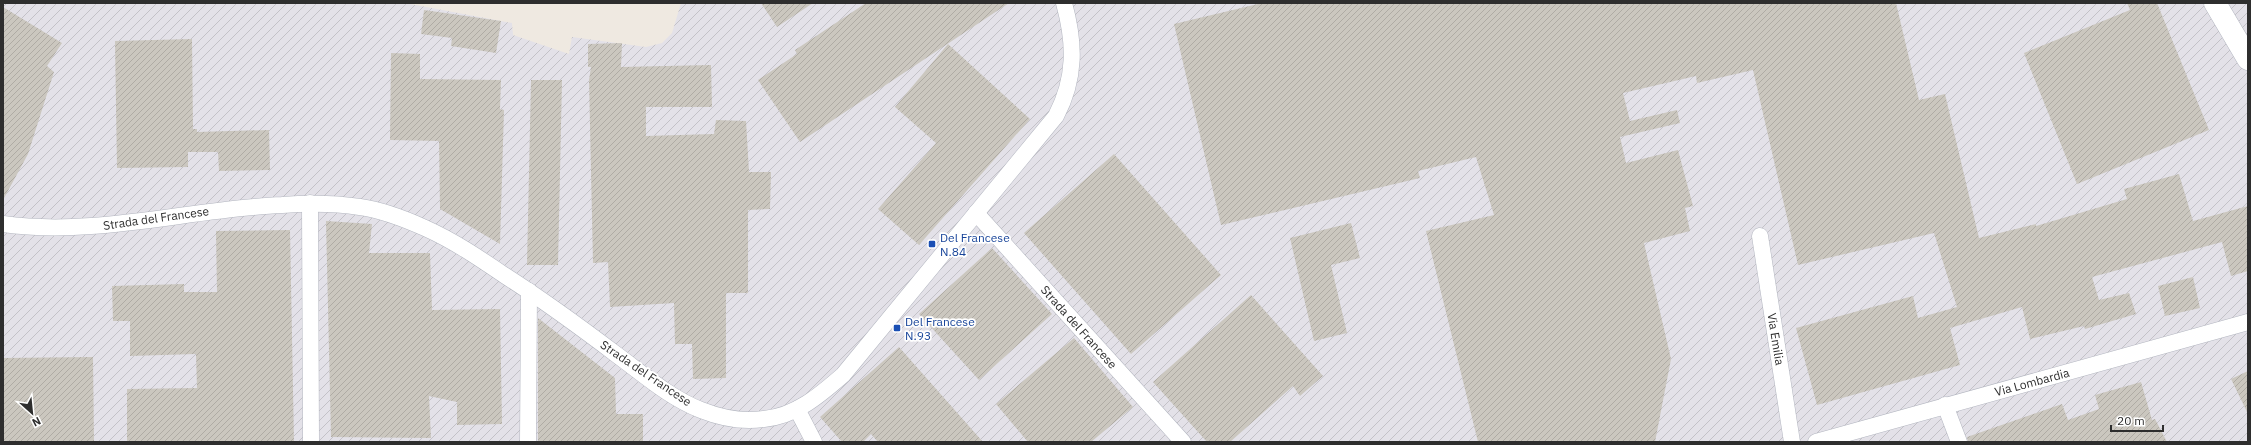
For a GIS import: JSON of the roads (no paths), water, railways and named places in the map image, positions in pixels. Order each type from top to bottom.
[{"type":"street","name":"Strada del Francese","points":[[3,224],[57,228],[92,226],[226,209],[310,203],[362,207],[406,220],[453,242],[529,292],[655,382],[700,410],[730,418],[747,420],[782,416],[798,409],[824,391],[842,375],[1056,116],[1064,102],[1072,72],[1073,55],[1070,26],[1064,3]]},
{"type":"street","points":[[2215,3],[2248,59]]},
{"type":"street","points":[[310,203],[311,442]]},
{"type":"street","name":"Strada del Francese","points":[[976,213],[1183,442]]},
{"type":"street","name":"Via Emilia","points":[[1760,236],[1792,442]]},
{"type":"street","points":[[528,442],[529,292]]},
{"type":"street","name":"Via Lombardia","points":[[1816,442],[2248,322]]},
{"type":"street","points":[[1945,405],[1959,442]]},
{"type":"street","points":[[798,409],[811,440]]},
{"type":"place","name":"Del Francese N.84","points":[[932,244]]},
{"type":"place","name":"Del Francese N.93","points":[[897,328]]}]
